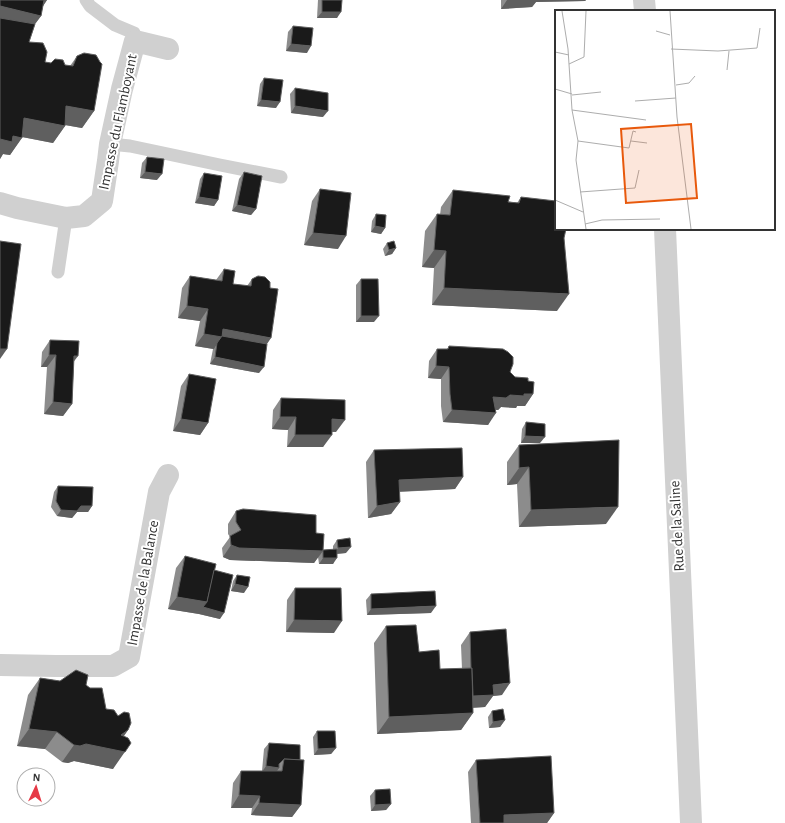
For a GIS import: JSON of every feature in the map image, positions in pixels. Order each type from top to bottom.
[{"type":"street","points":[[644,0],[645,10]]},
{"type":"street","name":"Impasse du Flamboyant","points":[[0,203],[66,218],[84,216],[102,201],[110,144],[122,89],[135,41],[168,50]]},
{"type":"street","name":"Rue de la Saline","points":[[665,230],[691,823]]},
{"type":"street","name":"Impasse de la Balance","points":[[0,665],[113,666],[129,657],[159,492],[168,475]]},
{"type":"lane","points":[[86,0],[90,6],[115,25],[134,32],[135,41]]},
{"type":"lane","points":[[110,144],[130,146],[281,177]]},
{"type":"lane","points":[[58,272],[66,218]]},
{"type":"building","points":[[0,0],[44,0],[41,16],[0,6]]},
{"type":"building","points":[[322,0],[342,0],[341,12],[322,12]]},
{"type":"building","points":[[0,18],[35,24],[29,42],[43,43],[47,52],[45,62],[51,63],[55,59],[63,60],[65,65],[73,66],[77,56],[84,53],[96,55],[102,64],[94,111],[66,106],[65,126],[24,118],[22,138],[13,136],[12,142],[0,139]]},
{"type":"building","points":[[293,26],[313,28],[311,46],[291,44]]},
{"type":"building","points":[[264,78],[283,80],[280,102],[261,100]]},
{"type":"building","points":[[295,88],[328,93],[328,111],[295,106]]},
{"type":"building","points":[[147,157],[164,159],[162,174],[145,172]]},
{"type":"building","points":[[244,172],[262,176],[256,209],[237,205]]},
{"type":"building","points":[[204,173],[222,176],[218,200],[199,197]]},
{"type":"building","points":[[320,189],[351,193],[346,236],[313,233]]},
{"type":"building","points":[[453,190],[510,196],[508,202],[519,203],[521,197],[555,201],[555,230],[566,230],[564,238],[569,294],[444,288],[446,251],[434,250],[437,214],[450,215]]},
{"type":"building","points":[[376,214],[386,215],[385,228],[375,226]]},
{"type":"building","points":[[0,241],[21,244],[7,349],[0,349]]},
{"type":"building","points":[[394,241],[396,248],[389,250],[387,243]]},
{"type":"building","points":[[224,269],[235,271],[233,284],[251,286],[252,279],[258,276],[265,277],[270,282],[270,288],[278,289],[271,338],[223,329],[222,337],[204,334],[208,309],[187,306],[190,276],[222,281]]},
{"type":"building","points":[[361,279],[378,279],[379,316],[361,316]]},
{"type":"building","points":[[222,336],[267,344],[264,367],[215,357],[217,343]]},
{"type":"building","points":[[50,340],[79,341],[78,356],[74,356],[72,404],[53,402],[56,355],[49,355]]},
{"type":"building","points":[[449,346],[503,349],[513,357],[513,364],[510,372],[515,377],[528,378],[528,381],[534,382],[533,394],[524,394],[524,396],[510,395],[506,398],[493,397],[496,413],[452,410],[449,367],[436,366],[437,349],[448,349]]},
{"type":"building","points":[[189,374],[216,379],[208,423],[181,419]]},
{"type":"building","points":[[281,398],[345,400],[345,420],[332,419],[332,435],[295,435],[296,417],[280,417]]},
{"type":"building","points":[[526,422],[545,424],[545,437],[525,436]]},
{"type":"building","points":[[619,440],[618,507],[531,510],[529,467],[519,468],[519,445]]},
{"type":"building","points":[[462,448],[463,477],[399,480],[400,502],[377,506],[374,450]]},
{"type":"building","points":[[58,486],[93,487],[92,506],[81,506],[77,511],[61,510],[56,501]]},
{"type":"building","points":[[243,509],[316,515],[316,533],[324,534],[323,551],[239,548],[231,545],[230,536],[241,530],[236,522],[236,511]]},
{"type":"building","points":[[350,538],[351,547],[338,548],[337,540]]},
{"type":"building","points":[[337,549],[337,558],[323,558],[323,550]]},
{"type":"building","points":[[185,556],[216,564],[207,602],[177,597]]},
{"type":"building","points":[[214,570],[233,575],[224,613],[203,607],[207,602]]},
{"type":"building","points":[[237,575],[250,577],[248,587],[235,584]]},
{"type":"building","points":[[295,588],[341,588],[342,621],[294,620]]},
{"type":"building","points":[[435,591],[436,606],[371,609],[371,594]]},
{"type":"building","points":[[416,625],[419,652],[439,650],[440,669],[472,668],[473,713],[389,717],[386,626]]},
{"type":"building","points":[[506,629],[510,683],[493,685],[494,695],[473,696],[470,632]]},
{"type":"building","points":[[76,670],[88,675],[86,685],[90,688],[102,688],[106,709],[114,710],[118,716],[124,712],[129,713],[131,723],[128,730],[121,735],[128,738],[131,743],[125,752],[86,744],[80,746],[74,745],[57,732],[29,729],[40,678],[60,681]]},
{"type":"building","points":[[503,709],[505,720],[493,722],[492,711]]},
{"type":"building","points":[[317,731],[335,731],[336,748],[318,749]]},
{"type":"building","points":[[269,743],[300,745],[300,760],[284,759],[279,764],[279,768],[266,766]]},
{"type":"building","points":[[551,756],[554,813],[504,815],[504,823],[480,823],[476,760]]},
{"type":"building","points":[[284,759],[304,760],[301,805],[259,803],[260,796],[239,795],[241,771],[282,771]]},
{"type":"building","points":[[390,789],[391,804],[375,805],[375,790]]}]
